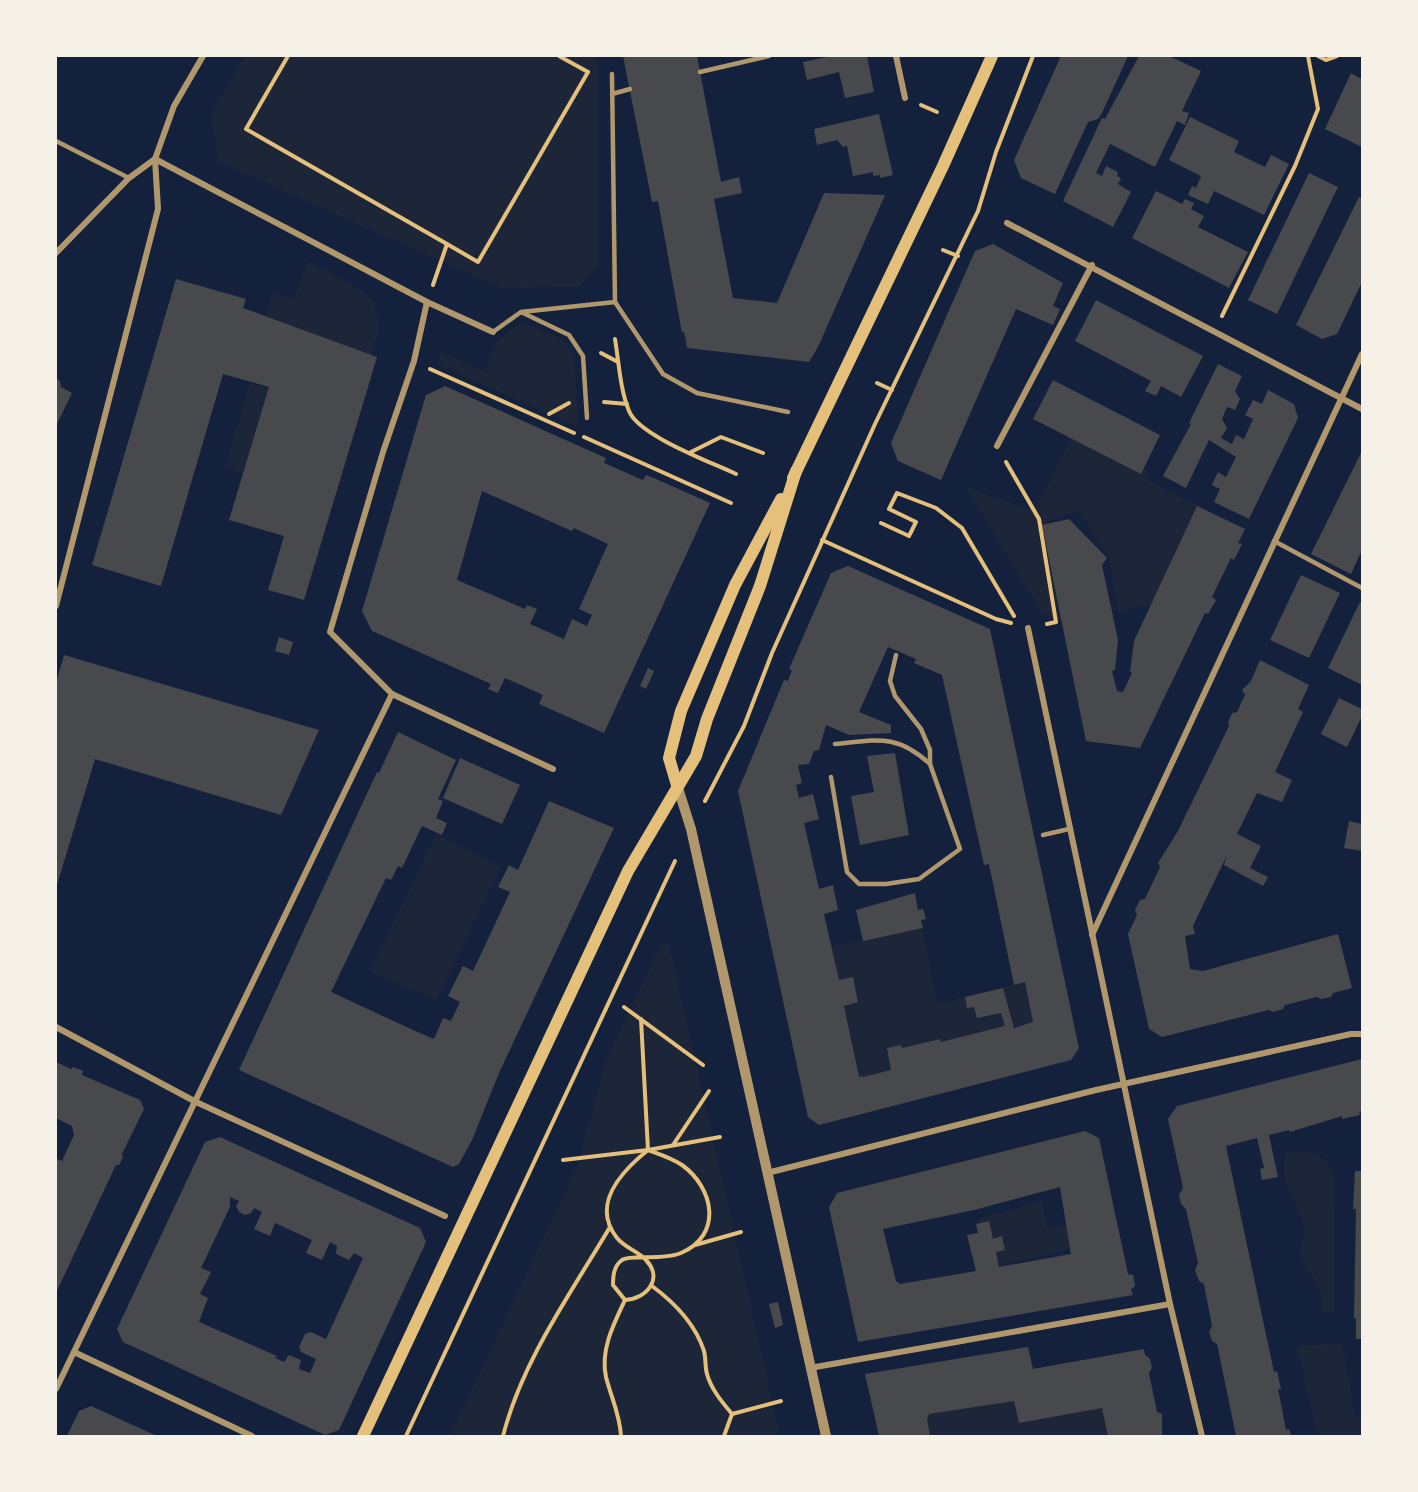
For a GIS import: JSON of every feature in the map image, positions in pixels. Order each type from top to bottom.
[{"type":"main road","points":[[677,785],[669,758],[681,711],[735,585],[796,471],[834,388],[943,166],[992,56]]},
{"type":"main road","points":[[363,1437],[628,871],[696,756],[707,719],[760,586],[796,471]]},
{"type":"street","points":[[56,606],[158,209],[155,159],[174,106],[203,56]]},
{"type":"street","points":[[896,56],[905,98]]},
{"type":"street","points":[[56,253],[129,178],[155,159]]},
{"type":"street","points":[[155,159],[427,302],[493,332]]},
{"type":"street","points":[[1007,223],[1092,265],[1362,409]]},
{"type":"street","points":[[997,446],[1092,265]]},
{"type":"street","points":[[427,302],[414,362],[383,452],[330,632],[392,694],[553,769]]},
{"type":"street","points":[[1092,936],[1362,354]]},
{"type":"street","points":[[1028,628],[1170,1304],[1202,1437]]},
{"type":"street","points":[[56,1389],[392,694]]},
{"type":"street","points":[[677,785],[691,829],[826,1437]]},
{"type":"street","points":[[56,1027],[196,1102],[445,1216]]},
{"type":"street","points":[[767,1173],[1125,1083],[1351,1034],[1362,1034]]},
{"type":"street","points":[[810,1368],[1170,1304]]},
{"type":"street","points":[[74,1352],[252,1437]]},
{"type":"lane","points":[[700,72],[769,56]]},
{"type":"lane","points":[[612,74],[615,302],[663,374],[697,393],[788,412]]},
{"type":"lane","points":[[612,94],[630,89]]},
{"type":"lane","points":[[56,141],[129,178]]},
{"type":"lane","points":[[493,332],[521,312],[615,302]]},
{"type":"lane","points":[[521,312],[569,335],[583,356],[587,418]]},
{"type":"lane","points":[[1274,540],[1362,588]]},
{"type":"lane","points":[[831,777],[847,872],[859,884],[918,879],[960,849],[930,764],[930,750],[921,729],[895,696],[890,681],[896,655]]},
{"type":"lane","points":[[835,744],[880,740],[901,742],[930,764]]},
{"type":"lane","points":[[1043,835],[1069,829]]},
{"type":"path","points":[[288,56],[246,129],[478,262],[588,72]]},
{"type":"path","points":[[559,56],[588,72],[612,74]]},
{"type":"path","points":[[406,1437],[691,829],[744,726],[772,652],[822,540],[958,256],[978,211],[996,152],[1033,56]]},
{"type":"path","points":[[1215,330],[1295,166],[1318,109],[1308,56]]},
{"type":"path","points":[[1318,56],[1326,60],[1337,56]]},
{"type":"path","points":[[427,302],[447,244]]},
{"type":"path","points":[[944,250],[958,256]]},
{"type":"path","points":[[615,302],[614,332],[623,390],[630,414],[646,430],[735,474]]},
{"type":"path","points":[[877,382],[892,390]]},
{"type":"path","points":[[691,452],[721,437],[763,453]]},
{"type":"path","points":[[822,540],[996,619],[1028,628],[1056,622],[1039,519],[997,446]]},
{"type":"path","points":[[881,523],[909,536],[916,522],[889,509],[897,493],[936,508],[962,528],[1016,620],[1028,628]]},
{"type":"path","points":[[624,1007],[703,1065]]},
{"type":"path","points":[[641,1019],[648,1150]]},
{"type":"path","points":[[673,1145],[710,1091]]},
{"type":"path","points":[[563,1160],[648,1150],[720,1137]]},
{"type":"path","points":[[625,1300],[636,1299],[652,1287],[654,1277],[645,1259],[630,1250],[609,1227],[606,1209],[610,1192],[619,1176],[648,1150]]},
{"type":"path","points":[[648,1150],[680,1163],[702,1185],[709,1200],[710,1219],[706,1233],[694,1246]]},
{"type":"path","points":[[503,1437],[531,1361],[609,1227]]},
{"type":"path","points":[[625,1300],[613,1285],[614,1272],[621,1261],[630,1257],[664,1259],[694,1246],[741,1232]]},
{"type":"path","points":[[652,1287],[683,1313],[695,1331],[704,1351],[708,1376],[718,1397],[732,1414]]},
{"type":"path","points":[[621,1437],[615,1400],[605,1375],[606,1352],[611,1330],[625,1300]]},
{"type":"path","points":[[732,1414],[781,1401]]},
{"type":"path","points":[[724,1437],[732,1414]]},
{"type":"shaded area","points":[[245,56],[596,56],[598,70],[598,264],[580,287],[501,288],[219,162],[211,114]]},
{"type":"shaded area","points":[[308,261],[358,288],[375,303],[379,332],[370,356],[263,323],[273,292],[294,299]]},
{"type":"shaded area","points":[[523,322],[565,341],[575,359],[578,427],[437,364],[441,352],[484,371],[498,340]]},
{"type":"shaded area","points":[[250,383],[274,390],[247,478],[226,465]]},
{"type":"shaded area","points":[[1075,432],[1145,468],[1150,482],[1201,506],[1155,604],[1118,611],[1109,559],[1079,511],[1047,521],[1065,623],[1041,612],[967,488],[1034,510]]},
{"type":"shaded area","points":[[436,834],[501,867],[436,1000],[370,972]]},
{"type":"shaded area","points":[[922,927],[937,1004],[1025,982],[1033,1022],[942,1042],[940,1039],[888,1052],[891,1070],[860,1078],[845,1006],[858,1002],[852,978],[839,980],[831,947]]},
{"type":"shaded area","points":[[662,943],[669,945],[780,1436],[450,1436],[578,1165],[605,1063]]},
{"type":"shaded area","points":[[1304,1150],[1323,1159],[1334,1178],[1335,1312],[1326,1314],[1322,1309],[1318,1284],[1307,1269],[1301,1255],[1304,1227],[1284,1173],[1287,1153]]},
{"type":"shaded area","points":[[1042,1201],[1047,1228],[1067,1225],[1071,1249],[990,1268],[978,1219]]},
{"type":"shaded area","points":[[1343,1343],[1355,1417],[1362,1417],[1362,1436],[1318,1436],[1297,1346]]},
{"type":"shaded area","points":[[1015,1400],[1020,1423],[1103,1408],[1108,1436],[931,1436],[926,1414]]},
{"type":"building","points":[[623,56],[697,56],[721,182],[739,177],[742,193],[714,199],[733,298],[777,303],[824,193],[885,195],[818,347],[809,362],[687,348],[684,331],[682,333],[658,201],[652,202]]},
{"type":"building","points":[[832,56],[867,56],[874,92],[845,98],[839,72],[807,80],[803,62]]},
{"type":"building","points":[[1061,56],[1128,56],[1102,113],[1098,119],[1088,122],[1055,194],[1021,178],[1014,160]]},
{"type":"building","points":[[1139,56],[1169,56],[1201,71],[1182,111],[1189,113],[1185,125],[1177,121],[1155,167],[1110,144],[1096,173],[1102,176],[1106,166],[1118,172],[1117,176],[1121,178],[1118,184],[1131,192],[1113,227],[1063,201],[1102,118],[1105,119]]},
{"type":"building","points":[[1351,73],[1362,79],[1362,147],[1325,129]]},
{"type":"building","points":[[879,114],[893,175],[880,178],[880,175],[873,176],[873,172],[853,176],[847,146],[843,147],[837,140],[817,145],[814,129]]},
{"type":"building","points":[[1190,117],[1239,141],[1234,152],[1265,167],[1271,155],[1289,164],[1264,215],[1214,191],[1208,204],[1188,195],[1192,186],[1196,188],[1201,176],[1169,160]]},
{"type":"building","points":[[1309,173],[1338,187],[1277,314],[1248,300]]},
{"type":"building","points":[[1156,191],[1182,204],[1185,199],[1194,203],[1191,209],[1204,216],[1198,227],[1248,252],[1229,288],[1132,238]]},
{"type":"building","points":[[1359,197],[1362,199],[1362,282],[1337,334],[1322,339],[1296,325]]},
{"type":"building","points":[[993,244],[1063,283],[1053,306],[1060,309],[1053,325],[1016,309],[941,480],[898,461],[891,443],[975,251]]},
{"type":"building","points":[[176,279],[246,299],[243,308],[377,357],[304,600],[268,590],[284,536],[229,520],[269,387],[223,374],[161,586],[92,565]]},
{"type":"building","points":[[1096,300],[1203,356],[1181,397],[1161,386],[1156,396],[1145,391],[1151,381],[1075,341]]},
{"type":"building","points":[[1218,364],[1242,376],[1235,391],[1240,399],[1235,410],[1227,407],[1222,419],[1227,428],[1221,438],[1232,444],[1236,435],[1244,439],[1253,419],[1245,415],[1253,400],[1262,404],[1268,390],[1294,404],[1298,418],[1249,519],[1214,502],[1220,489],[1212,485],[1218,472],[1226,477],[1236,457],[1209,440],[1186,488],[1163,476],[1191,424],[1189,423]]},
{"type":"building","points":[[56,378],[60,381],[61,387],[72,393],[56,426]]},
{"type":"building","points":[[1053,380],[1160,435],[1141,474],[1033,419]]},
{"type":"building","points":[[445,386],[606,458],[604,463],[643,480],[646,475],[710,503],[604,733],[539,704],[543,695],[505,678],[498,693],[488,689],[491,684],[372,631],[362,611],[426,395]],"holes":[[[482,491],[572,531],[574,528],[608,544],[579,609],[592,615],[587,626],[572,619],[564,639],[530,624],[537,609],[527,605],[525,609],[457,580]]]},
{"type":"building","points":[[1362,451],[1362,550],[1351,574],[1311,554]]},
{"type":"building","points":[[1197,506],[1245,529],[1238,543],[1242,544],[1234,560],[1231,558],[1212,597],[1216,600],[1208,614],[1205,613],[1140,748],[1086,741],[1042,525],[1069,519],[1107,558],[1102,565],[1118,640],[1115,670],[1112,671],[1117,691],[1123,692],[1132,673],[1130,672],[1134,641]]},
{"type":"building","points":[[848,566],[990,629],[1079,1048],[1071,1060],[819,1125],[808,1117],[738,791],[784,680],[788,681],[792,670],[789,669],[831,573]],"holes":[[[888,647],[916,659],[914,663],[942,675],[984,865],[989,864],[1014,985],[1025,982],[1033,1022],[1014,1028],[1003,988],[965,997],[967,1008],[974,1007],[977,1018],[1001,1013],[1005,1026],[941,1042],[940,1039],[902,1048],[901,1045],[887,1048],[891,1070],[863,1077],[859,1076],[844,1006],[858,1002],[853,977],[839,980],[824,914],[838,910],[833,885],[819,889],[804,823],[819,819],[813,794],[799,798],[796,785],[802,783],[798,765],[809,764],[814,751],[819,750],[826,725],[849,735],[891,733],[891,725],[859,712]]]},
{"type":"building","points":[[1301,575],[1340,593],[1309,658],[1270,640]]},
{"type":"building","points":[[1360,602],[1362,603],[1362,685],[1328,668]]},
{"type":"building","points":[[279,637],[293,642],[289,655],[275,651]]},
{"type":"building","points":[[64,655],[319,730],[281,815],[95,759],[56,888],[56,683]]},
{"type":"building","points":[[1260,660],[1309,685],[1298,709],[1303,712],[1275,772],[1292,780],[1282,802],[1257,793],[1237,834],[1261,846],[1250,868],[1268,877],[1263,886],[1224,865],[1227,855],[1193,926],[1195,934],[1185,936],[1190,969],[1203,971],[1338,934],[1352,988],[1333,993],[1331,997],[1321,999],[1317,997],[1285,1005],[1283,1009],[1273,1012],[1269,1010],[1162,1037],[1149,1029],[1128,934],[1137,915],[1135,910],[1140,900],[1145,899],[1160,867],[1158,863],[1178,831],[1229,726],[1228,722],[1232,713],[1237,712],[1245,695],[1242,690],[1251,681]]},
{"type":"building","points":[[648,668],[654,671],[646,689],[640,686]]},
{"type":"building","points":[[1339,698],[1362,709],[1362,716],[1347,747],[1321,734]]},
{"type":"building","points":[[398,732],[456,760],[438,799],[443,801],[436,818],[447,823],[442,835],[422,826],[402,868],[398,866],[391,880],[386,878],[331,992],[413,1030],[434,1039],[443,1018],[451,1021],[460,1002],[448,996],[463,966],[473,971],[510,892],[498,887],[509,865],[518,870],[549,801],[614,828],[499,1073],[472,1140],[459,1164],[453,1167],[239,1070],[377,772],[379,773]]},
{"type":"building","points":[[895,753],[909,835],[860,845],[851,796],[874,792],[867,756]]},
{"type":"building","points":[[460,758],[520,785],[502,824],[443,798]]},
{"type":"building","points":[[1349,821],[1362,824],[1362,851],[1344,848]]},
{"type":"building","points":[[915,893],[918,910],[923,909],[926,919],[921,920],[923,928],[863,941],[856,910]]},
{"type":"building","points":[[1362,1059],[1362,1111],[1359,1112],[1360,1115],[1342,1119],[1342,1116],[1290,1132],[1289,1130],[1269,1135],[1278,1177],[1262,1180],[1260,1169],[1264,1168],[1257,1138],[1226,1146],[1274,1372],[1277,1371],[1281,1389],[1278,1389],[1286,1430],[1289,1429],[1291,1436],[1236,1436],[1217,1344],[1212,1341],[1209,1332],[1212,1326],[1204,1284],[1199,1281],[1195,1270],[1198,1263],[1186,1209],[1181,1204],[1179,1195],[1183,1188],[1168,1119],[1177,1106]]},
{"type":"building","points":[[56,1062],[71,1069],[73,1067],[83,1071],[82,1075],[140,1100],[144,1109],[56,1293],[56,1159],[62,1161],[74,1135],[72,1126],[56,1118]]},
{"type":"building","points":[[1085,1131],[1099,1138],[1128,1274],[1133,1275],[1135,1286],[1131,1289],[1133,1295],[858,1342],[829,1207],[837,1193]],"holes":[[[1060,1187],[1071,1254],[999,1267],[996,1252],[1005,1250],[1002,1236],[993,1239],[989,1221],[976,1224],[978,1233],[967,1235],[976,1271],[900,1284],[896,1281],[883,1229],[974,1210]]]},
{"type":"building","points":[[220,1137],[420,1228],[426,1242],[339,1430],[325,1435],[123,1342],[117,1329],[205,1142]],"holes":[[[230,1197],[239,1201],[236,1206],[239,1212],[245,1215],[251,1213],[254,1208],[262,1212],[254,1229],[270,1236],[275,1223],[312,1240],[306,1253],[322,1260],[330,1242],[337,1246],[336,1254],[349,1260],[354,1253],[363,1258],[326,1339],[311,1332],[305,1334],[299,1347],[301,1352],[316,1359],[310,1373],[299,1369],[301,1360],[289,1355],[284,1362],[275,1358],[277,1356],[199,1322],[208,1298],[200,1294],[211,1272],[201,1268],[230,1207]]]},
{"type":"building","points":[[1355,1171],[1362,1171],[1362,1339],[1356,1339],[1356,1318],[1354,1318]]},
{"type":"building","points":[[778,1302],[783,1325],[775,1328],[769,1304]]},
{"type":"building","points":[[1028,1347],[1033,1369],[1144,1349],[1152,1368],[1149,1373],[1157,1412],[1162,1414],[1162,1436],[1108,1436],[1102,1408],[1019,1423],[1014,1401],[929,1414],[927,1418],[930,1436],[879,1436],[865,1374]]},
{"type":"building","points":[[91,1406],[157,1436],[67,1436],[79,1411]]}]
